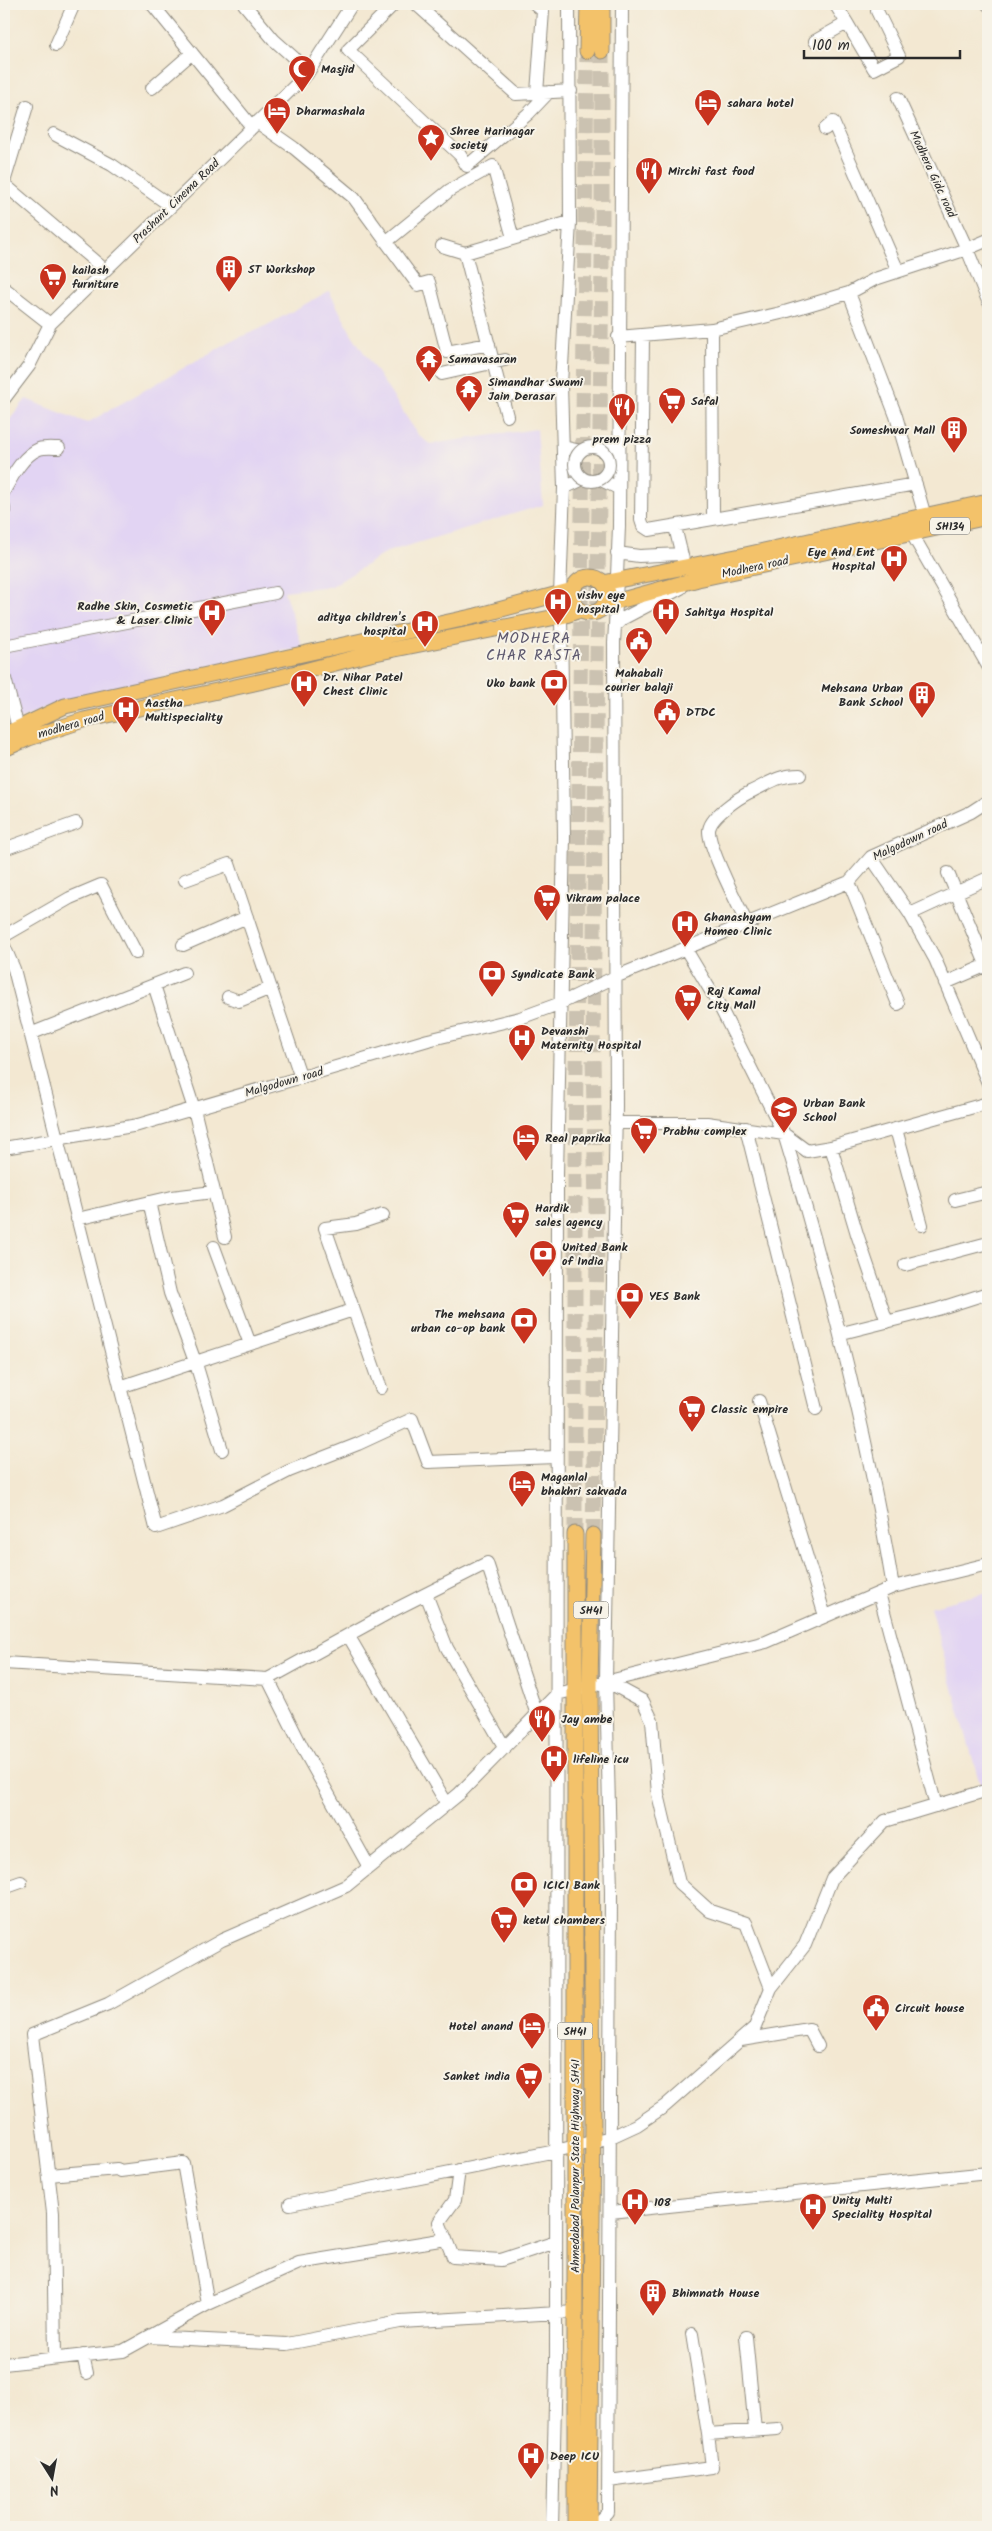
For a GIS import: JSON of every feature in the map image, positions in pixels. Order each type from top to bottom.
[{"type":"main road","points":[[594,51],[595,9]]},
{"type":"main road","points":[[4,735],[66,706],[368,647],[566,592],[586,578],[592,577],[609,582],[682,561],[927,523],[988,502]]},
{"type":"main road","name":"Modhera road","points":[[610,604],[698,579],[912,534],[927,523],[988,518]]},
{"type":"main road","points":[[566,592],[580,610],[596,612],[610,604],[608,594],[609,582]]},
{"type":"main road","name":"modhera road","points":[[4,749],[29,738],[84,720],[277,678],[368,647],[561,616],[580,610]]},
{"type":"main road","name":"Ahmedabad Palanpur State Highway SH41","points":[[575,1534],[582,1686],[593,2140],[591,2527]]},
{"type":"main road","name":"Ahmedabad Palanpur State Highway SH41","points":[[575,2527],[575,2145],[582,1686],[593,1554],[600,1534]]},
{"type":"street","points":[[56,45],[74,4]]},
{"type":"street","points":[[152,4],[254,124],[294,148],[354,198],[418,285],[430,282],[447,352],[488,344]]},
{"type":"street","points":[[244,4],[274,40],[293,57],[307,74]]},
{"type":"street","name":"Prashant Cinema Road","points":[[4,398],[30,366],[50,324],[307,74],[352,4]]},
{"type":"street","points":[[394,4],[348,50],[460,155],[467,166],[528,114],[543,93],[543,11],[535,4]]},
{"type":"street","points":[[416,4],[516,94],[570,91]]},
{"type":"street","points":[[566,592],[561,385],[570,222],[569,4]]},
{"type":"street","points":[[609,582],[617,553],[622,4]]},
{"type":"street","points":[[834,4],[874,69],[899,56],[877,11]]},
{"type":"street","points":[[570,38],[595,9],[622,42]]},
{"type":"street","points":[[815,41],[847,23]]},
{"type":"street","points":[[152,88],[192,53]]},
{"type":"street","name":"Modhera Gidc road","points":[[898,98],[967,249],[988,301]]},
{"type":"street","points":[[27,106],[4,183],[105,270]]},
{"type":"street","points":[[825,129],[833,122],[898,271]]},
{"type":"street","points":[[54,134],[112,165],[171,206]]},
{"type":"street","points":[[386,242],[450,190],[493,166],[513,238]]},
{"type":"street","points":[[442,246],[465,253],[570,222]]},
{"type":"street","points":[[618,337],[712,328],[781,313],[849,293],[875,279],[967,249],[988,240]]},
{"type":"street","points":[[465,253],[488,344],[499,362],[507,416]]},
{"type":"street","points":[[4,288],[50,324]]},
{"type":"street","points":[[849,293],[896,416],[927,523]]},
{"type":"street","points":[[712,328],[713,519]]},
{"type":"street","points":[[643,336],[642,520],[643,526],[649,530],[916,484]]},
{"type":"street","points":[[442,374],[499,362]]},
{"type":"street","points":[[502,396],[561,385]]},
{"type":"street","points":[[602,451],[618,444]]},
{"type":"street","points":[[563,447],[581,451]]},
{"type":"street","points":[[592,447],[602,451],[606,455],[609,466],[607,472],[599,479],[588,481],[583,479],[575,465],[577,455],[581,451],[592,447]]},
{"type":"street","points":[[4,491],[17,469],[31,455],[40,449],[59,448]]},
{"type":"street","points":[[564,488],[583,479]]},
{"type":"street","points":[[599,479],[618,488]]},
{"type":"street","points":[[4,508],[4,518]]},
{"type":"street","points":[[617,553],[682,561],[675,527]]},
{"type":"street","points":[[912,534],[988,666]]},
{"type":"street","points":[[615,626],[622,618],[698,579]]},
{"type":"street","points":[[4,646],[274,593]]},
{"type":"street","points":[[591,2527],[608,2512],[609,2481],[611,1892],[606,1680],[600,1534],[615,1123],[615,626],[610,604]]},
{"type":"street","points":[[552,2527],[556,2313],[557,1161],[564,837],[561,616]]},
{"type":"street","points":[[4,675],[8,709],[18,728]]},
{"type":"street","points":[[747,924],[717,859],[709,831],[711,823],[742,796],[784,775],[800,775]]},
{"type":"street","name":"Malgodown road","points":[[4,1148],[138,1125],[428,1040],[520,1018],[561,1003],[615,976],[849,882],[871,857],[971,812],[988,801]]},
{"type":"street","points":[[4,849],[76,823]]},
{"type":"street","points":[[871,857],[910,914],[945,983],[988,1082]]},
{"type":"street","points":[[186,880],[229,864],[301,1078]]},
{"type":"street","points":[[945,983],[988,967],[948,873]]},
{"type":"street","points":[[910,914],[988,878]]},
{"type":"street","points":[[849,882],[898,1004]]},
{"type":"street","points":[[4,936],[70,898],[101,885],[136,952]]},
{"type":"street","points":[[183,944],[247,917]]},
{"type":"street","points":[[4,946],[14,969],[156,1528],[223,1505],[289,1471],[358,1444],[412,1419],[428,1462],[556,1457]]},
{"type":"street","points":[[685,948],[718,1002],[784,1134],[842,1333],[879,1504],[893,1587]]},
{"type":"street","points":[[30,1034],[184,973]]},
{"type":"street","points":[[154,985],[194,1109],[225,1237]]},
{"type":"street","points":[[228,997],[239,1001],[271,988]]},
{"type":"street","points":[[615,1123],[707,1123],[746,1128],[784,1134],[807,1150],[831,1147],[988,1102]]},
{"type":"street","points":[[746,1128],[816,1409]]},
{"type":"street","points":[[896,1129],[922,1225]]},
{"type":"street","points":[[831,1147],[857,1234],[887,1322]]},
{"type":"street","points":[[76,1219],[149,1202],[213,1192]]},
{"type":"street","points":[[955,1200],[988,1192]]},
{"type":"street","points":[[149,1202],[170,1293],[195,1362],[222,1450]]},
{"type":"street","points":[[381,1388],[325,1228],[356,1224],[383,1215]]},
{"type":"street","points":[[905,1265],[988,1243]]},
{"type":"street","points":[[214,1247],[250,1344]]},
{"type":"street","points":[[842,1333],[938,1309],[988,1293]]},
{"type":"street","points":[[120,1387],[353,1310]]},
{"type":"street","points":[[759,1401],[825,1616]]},
{"type":"street","points":[[556,1539],[575,1554]]},
{"type":"street","points":[[4,1663],[268,1679],[487,1563],[537,1715]]},
{"type":"street","points":[[55,2358],[53,2213],[32,2035],[108,2004],[222,1940],[346,1886],[459,1794],[557,1694],[606,1680],[766,1642],[893,1587],[988,1564]]},
{"type":"street","points":[[879,1593],[936,1806]]},
{"type":"street","points":[[426,1594],[447,1648],[504,1748]]},
{"type":"street","points":[[348,1635],[447,1804]]},
{"type":"street","points":[[268,1679],[301,1745],[369,1868]]},
{"type":"street","points":[[606,1680],[643,1702],[652,1720],[658,1794],[679,1882],[710,1912],[746,1923],[771,1988]]},
{"type":"street","points":[[290,2204],[556,2151],[610,2137],[637,2126],[665,2106],[755,2027],[771,1988],[805,1945],[832,1878],[885,1821],[988,1790]]},
{"type":"street","points":[[4,1888],[21,1882]]},
{"type":"street","points":[[741,2040],[809,2029],[818,2046]]},
{"type":"street","points":[[48,2174],[116,2169],[120,2171],[183,2163],[208,2304]]},
{"type":"street","points":[[459,2170],[454,2200],[439,2222],[452,2256],[501,2260],[556,2242]]},
{"type":"street","points":[[611,2212],[988,2173]]},
{"type":"street","points":[[4,2364],[123,2351],[208,2304],[300,2262],[446,2239]]},
{"type":"street","points":[[591,2286],[610,2284]]},
{"type":"street","points":[[148,2337],[287,2344],[400,2322],[575,2312]]},
{"type":"street","points":[[609,2481],[712,2467],[692,2334]]},
{"type":"street","points":[[746,2337],[755,2430]]},
{"type":"street","points":[[83,2355],[86,2373]]},
{"type":"street","points":[[708,2434],[778,2429]]},
{"type":"shaded area","points":[[329,291],[351,333],[419,436],[430,444],[537,429],[543,505],[387,552],[332,586],[284,591],[303,649],[280,651],[61,701],[4,725],[4,427],[26,399],[87,423],[231,341],[260,329]]},
{"type":"shaded area","points":[[988,1592],[988,1813],[930,1607]]},
{"type":"tunnel","points":[[575,1534],[575,1160],[587,51]]},
{"type":"tunnel","points":[[593,1535],[597,1257],[593,1059],[602,260],[602,51]]},
{"type":"place","name":"Masjid","points":[[302,93]]},
{"type":"place","name":"sahara hotel","points":[[708,127]]},
{"type":"place","name":"Dharmashala","points":[[277,135]]},
{"type":"place","name":"Shree Harinagar society","points":[[431,162]]},
{"type":"place","name":"Mirchi fast food","points":[[649,195]]},
{"type":"place","name":"ST Workshop","points":[[229,293]]},
{"type":"place","name":"kailash furniture","points":[[53,301]]},
{"type":"place","name":"Samavasaran","points":[[429,383]]},
{"type":"place","name":"Simandhar Swami Jain Derasar","points":[[469,413]]},
{"type":"place","name":"Safal","points":[[672,425]]},
{"type":"place","name":"prem pizza","points":[[622,431]]},
{"type":"place","name":"Someshwar Mall","points":[[954,454]]},
{"type":"place","name":"Eye And Ent Hospital","points":[[894,583]]},
{"type":"place","name":"vishv eye hospital","points":[[558,626]]},
{"type":"place","name":"Sahitya Hospital","points":[[666,636]]},
{"type":"place","name":"Radhe Skin, Cosmetic & Laser Clinic","points":[[212,637]]},
{"type":"place","name":"aditya children's hospital","points":[[425,648]]},
{"type":"place","name":"Mahabali courier balaji","points":[[639,665]]},
{"type":"place","name":"Uko bank","points":[[554,707]]},
{"type":"place","name":"Dr. Nihar Patel Chest Clinic","points":[[304,708]]},
{"type":"place","name":"Mehsana Urban Bank School","points":[[922,719]]},
{"type":"place","name":"Aastha Multispeciality","points":[[126,734]]},
{"type":"place","name":"DTDC","points":[[667,736]]},
{"type":"place","name":"Vikram palace","points":[[547,922]]},
{"type":"place","name":"Ghanashyam Homeo Clinic","points":[[685,948]]},
{"type":"place","name":"Syndicate Bank","points":[[492,998]]},
{"type":"place","name":"Raj Kamal City Mall","points":[[688,1022]]},
{"type":"place","name":"Devanshi Maternity Hospital","points":[[522,1062]]},
{"type":"place","name":"Urban Bank School","points":[[784,1134]]},
{"type":"place","name":"Prabhu complex","points":[[644,1155]]},
{"type":"place","name":"Real paprika","points":[[526,1162]]},
{"type":"place","name":"Hardik sales agency","points":[[516,1239]]},
{"type":"place","name":"United Bank of India","points":[[543,1278]]},
{"type":"place","name":"YES Bank","points":[[630,1320]]},
{"type":"place","name":"The mehsana urban co-op bank","points":[[524,1345]]},
{"type":"place","name":"Classic empire","points":[[692,1433]]},
{"type":"place","name":"Maganlal bhakhri sakvada","points":[[522,1508]]},
{"type":"place","name":"Jay ambe","points":[[542,1743]]},
{"type":"place","name":"lifeline icu","points":[[554,1783]]},
{"type":"place","name":"ICICI Bank","points":[[524,1909]]},
{"type":"place","name":"ketul chambers","points":[[504,1944]]},
{"type":"place","name":"Circuit house","points":[[876,2032]]},
{"type":"place","name":"Hotel anand","points":[[532,2050]]},
{"type":"place","name":"Sanket india","points":[[529,2100]]},
{"type":"place","name":"108","points":[[635,2226]]},
{"type":"place","name":"Unity Multi Speciality Hospital","points":[[813,2231]]},
{"type":"place","name":"Bhimnath House","points":[[653,2317]]},
{"type":"place","name":"Deep ICU","points":[[531,2480]]},
{"type":"district","name":"MODHERA CHAR RASTA","points":[[534,646]]}]
